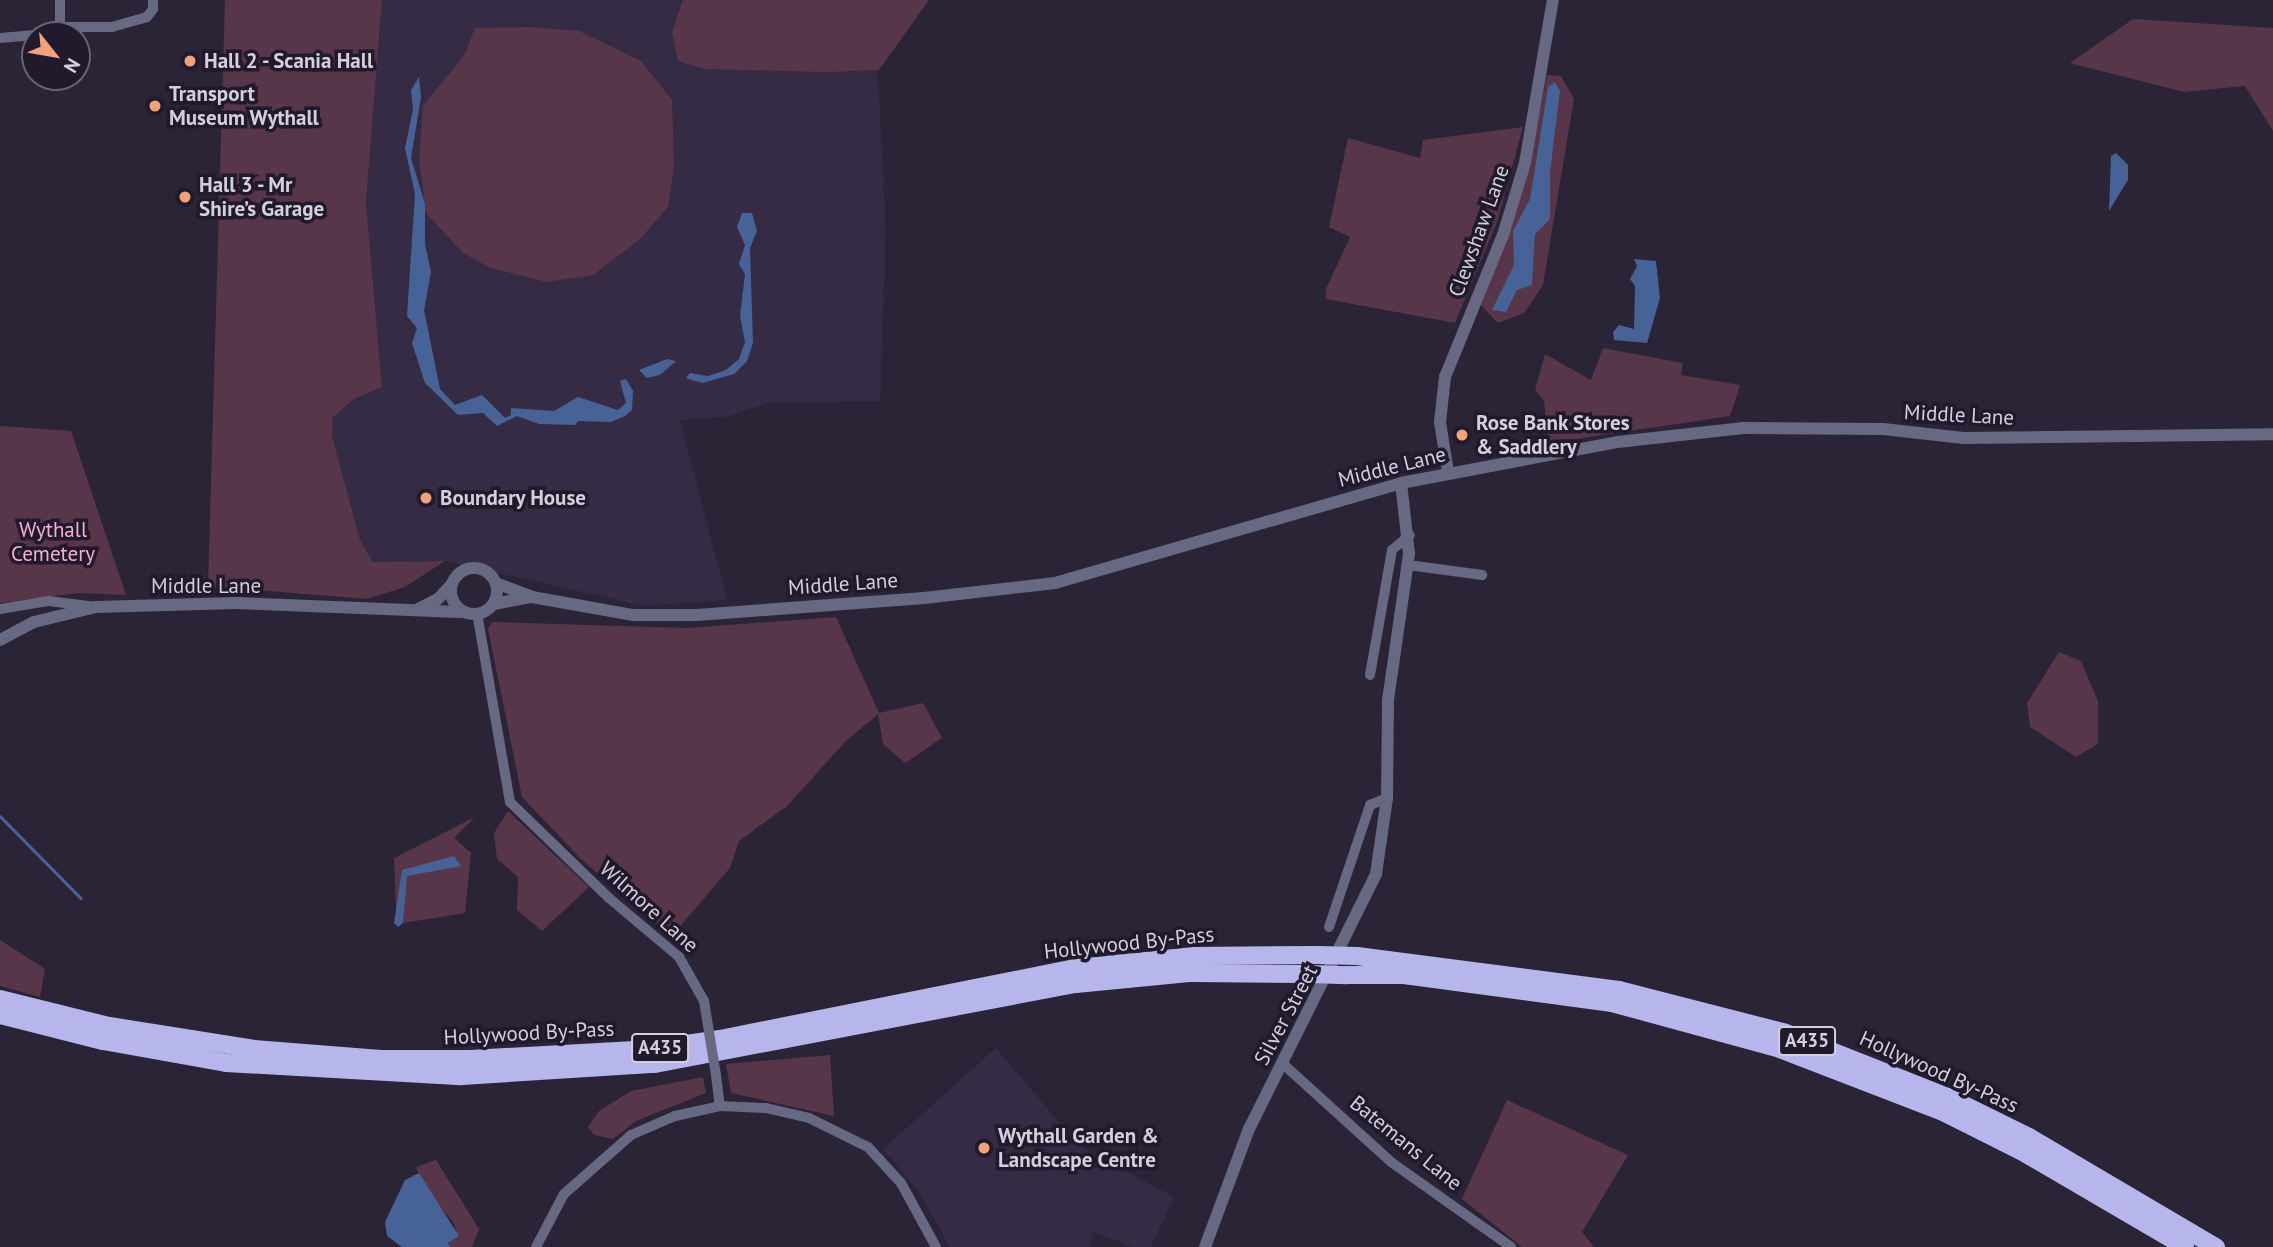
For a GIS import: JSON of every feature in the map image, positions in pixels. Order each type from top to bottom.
[{"type":"highway","name":"Hollywood By-Pass","points":[[0,999],[109,1026],[254,1049],[381,1059],[470,1059],[653,1049],[720,1039],[1076,968],[1194,956],[1357,956],[1619,990],[1786,1033],[1948,1097],[2029,1137],[2216,1247]]},
{"type":"highway","name":"Hollywood By-Pass","points":[[0,1015],[103,1041],[226,1063],[461,1076],[655,1064],[1076,984],[1191,973],[1404,975],[1612,1003],[1780,1049],[1941,1111],[2032,1157],[2185,1247]]},
{"type":"street","points":[[60,0],[60,21]]},
{"type":"street","points":[[91,27],[112,27],[151,14],[153,0]]},
{"type":"street","name":"Clewshaw Lane","points":[[1448,472],[1440,422],[1445,377],[1503,235],[1524,163],[1553,0]]},
{"type":"street","points":[[0,37],[21,36]]},
{"type":"street","name":"Middle Lane","points":[[418,609],[439,599],[456,575],[477,569],[496,583],[532,597],[605,612],[665,615],[1003,590],[1094,574],[1401,483],[1448,472],[1618,442],[1743,428],[1882,429],[1963,438],[2273,434]]},
{"type":"street","name":"Silver Street","points":[[1205,1247],[1249,1129],[1376,874],[1387,798],[1388,700],[1408,565],[1409,535],[1401,483]]},
{"type":"street","points":[[1370,675],[1392,550],[1409,535]]},
{"type":"street","points":[[1408,565],[1482,575]]},
{"type":"street","points":[[495,604],[496,583]]},
{"type":"street","points":[[451,584],[454,604],[471,613]]},
{"type":"street","name":"Middle Lane","points":[[0,640],[34,622],[96,607],[237,603],[471,613],[495,604],[532,597]]},
{"type":"street","points":[[0,609],[49,601],[96,607]]},
{"type":"street","name":"Wilmore Lane","points":[[471,613],[510,802],[609,898],[679,957],[704,1001],[720,1106]]},
{"type":"street","points":[[1329,927],[1370,805],[1387,798]]},
{"type":"street","name":"Batemans Lane","points":[[1282,1063],[1391,1162],[1511,1247]]},
{"type":"street","points":[[536,1247],[564,1194],[631,1135],[675,1116],[720,1106],[766,1108],[809,1118],[868,1147],[901,1183],[936,1247]]},
{"type":"shaded area","points":[[382,0],[874,0],[886,230],[880,401],[768,403],[725,417],[680,420],[727,600],[644,606],[445,561],[373,562],[360,540],[332,437],[333,417],[354,399],[382,387],[366,202]]},
{"type":"shaded area","name":"Wythall Garden & Landscape Centre","points":[[996,1048],[1079,1146],[1174,1197],[1151,1247],[1133,1247],[1093,1232],[1090,1247],[950,1247],[919,1192],[883,1149]]},
{"type":"green space","points":[[225,0],[382,0],[366,202],[382,387],[354,399],[333,417],[332,436],[360,540],[373,562],[445,561],[405,587],[366,599],[208,586]]},
{"type":"green space","points":[[683,0],[929,0],[879,70],[827,72],[705,69],[678,61],[672,32]]},
{"type":"green space","points":[[2133,19],[2273,28],[2273,131],[2245,86],[2184,92],[2070,63]]},
{"type":"green space","points":[[530,27],[579,31],[641,61],[672,100],[674,166],[668,207],[640,239],[593,275],[546,282],[491,268],[463,253],[426,213],[419,159],[423,106],[465,54],[475,28]]},
{"type":"green space","points":[[1547,75],[1561,76],[1574,99],[1543,285],[1524,313],[1498,323],[1481,305],[1531,157]]},
{"type":"green space","points":[[1523,127],[1497,222],[1455,323],[1326,299],[1326,289],[1350,237],[1329,227],[1348,138],[1420,158],[1423,140]]},
{"type":"green space","points":[[1603,348],[1683,363],[1681,375],[1740,385],[1730,416],[1549,443],[1544,401],[1535,390],[1545,354],[1591,380]]},
{"type":"green space","name":"Wythall Cemetery","points":[[0,426],[71,431],[126,595],[79,593],[0,603]]},
{"type":"green space","points":[[836,617],[879,713],[923,703],[942,738],[905,763],[883,744],[878,714],[845,742],[787,806],[739,841],[730,868],[671,937],[582,860],[522,797],[488,629],[492,622],[688,628]]},
{"type":"green space","points":[[2059,652],[2081,661],[2098,701],[2098,744],[2076,757],[2030,727],[2027,703]]},
{"type":"green space","points":[[508,811],[589,887],[542,931],[517,910],[518,877],[497,859],[494,833]]},
{"type":"green space","points":[[475,817],[454,838],[471,853],[465,913],[403,923],[404,909],[396,910],[394,858]]},
{"type":"green space","points":[[0,940],[45,969],[40,997],[0,986]]},
{"type":"green space","points":[[830,1055],[834,1116],[731,1093],[726,1064]]},
{"type":"green space","points":[[703,1077],[706,1093],[636,1121],[613,1139],[594,1135],[588,1127],[599,1111],[631,1091]]},
{"type":"green space","points":[[1507,1100],[1628,1155],[1582,1232],[1594,1247],[1522,1247],[1462,1199]]},
{"type":"green space","points":[[436,1160],[479,1229],[472,1247],[450,1247],[448,1243],[458,1236],[453,1222],[424,1188],[416,1167]]},
{"type":"water","points":[[419,77],[421,97],[411,158],[425,204],[425,244],[431,272],[424,310],[440,389],[455,405],[482,395],[505,418],[511,415],[511,408],[554,411],[578,397],[618,410],[626,403],[620,381],[626,379],[633,391],[632,410],[625,416],[611,422],[578,421],[575,425],[539,424],[517,416],[497,426],[483,413],[458,415],[425,383],[412,343],[417,328],[407,316],[415,194],[405,148],[413,109],[411,90]]},
{"type":"water","points":[[1555,82],[1560,91],[1550,172],[1550,219],[1535,234],[1532,285],[1517,290],[1506,312],[1492,310],[1514,265],[1513,231],[1530,199],[1548,87]]},
{"type":"water","points":[[2116,153],[2128,165],[2128,180],[2109,211],[2111,156]]},
{"type":"water","points":[[742,213],[752,213],[757,231],[750,248],[753,343],[747,361],[734,374],[703,383],[691,380],[686,378],[690,373],[708,376],[726,370],[739,359],[745,342],[740,316],[745,274],[739,264],[745,245],[737,227]]},
{"type":"water","points":[[1634,259],[1656,261],[1660,298],[1647,343],[1614,340],[1613,332],[1619,325],[1634,329],[1635,286],[1630,279],[1637,266]]},
{"type":"water","points":[[667,359],[676,361],[660,375],[647,378],[639,370]]},
{"type":"water","points":[[454,856],[461,866],[407,876],[403,923],[398,927],[394,923],[402,870]]},
{"type":"water","points":[[419,1173],[459,1236],[448,1243],[450,1247],[402,1247],[387,1236],[385,1222],[405,1180]]},
{"type":"waterway","points":[[0,816],[81,898]]},
{"type":"place","name":"Hall 2 - Scania Hall","points":[[190,61]]},
{"type":"place","name":"Transport Museum Wythall","points":[[155,106]]},
{"type":"place","name":"Hall 3 - Mr Shire’s Garage","points":[[185,197]]},
{"type":"place","name":"Rose Bank Stores & Saddlery","points":[[1462,435]]},
{"type":"place","name":"Boundary House","points":[[426,498]]},
{"type":"place","name":"Wythall Garden & Landscape Centre","points":[[984,1148]]}]
